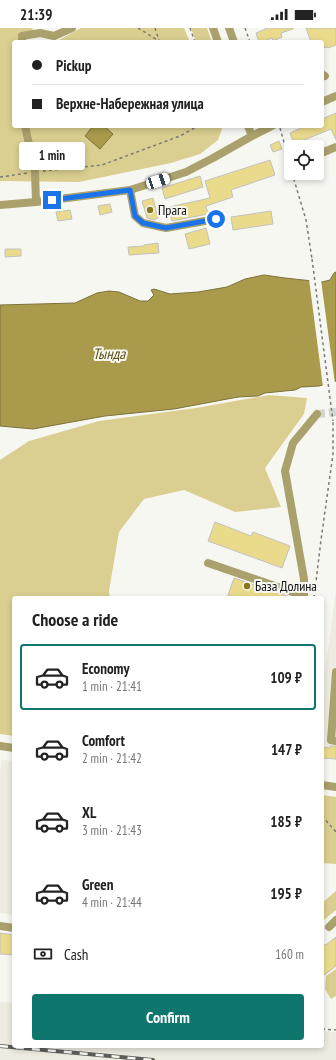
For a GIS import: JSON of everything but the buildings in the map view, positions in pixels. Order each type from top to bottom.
[{"type":"street","points":[[22,40],[22,36],[40,33],[54,36],[72,28]]},
{"type":"street","points":[[213,28],[217,40]]},
{"type":"street","points":[[229,28],[233,40]]},
{"type":"street","points":[[324,101],[336,96]]},
{"type":"street","points":[[25,128],[35,172],[36,202]]},
{"type":"street","points":[[249,128],[252,136]]},
{"type":"street","points":[[0,205],[130,190],[186,172],[265,128]]},
{"type":"street","points":[[324,152],[336,147]]},
{"type":"street","points":[[130,190],[135,216],[143,223],[166,228],[216,219]]},
{"type":"street","points":[[304,596],[304,578],[285,471],[293,442],[318,414]]},
{"type":"street","points":[[208,563],[301,596]]},
{"type":"street","points":[[336,672],[331,740],[336,740]]},
{"type":"street","points":[[0,746],[12,748]]},
{"type":"street","points":[[324,785],[336,787]]},
{"type":"street","points":[[329,927],[336,920]]},
{"type":"street","points":[[0,926],[12,928]]},
{"type":"path","points":[[138,28],[157,40]]},
{"type":"path","points":[[155,28],[159,40]]},
{"type":"path","points":[[190,28],[194,40]]},
{"type":"path","points":[[245,28],[249,40]]},
{"type":"path","points":[[0,177],[102,165],[180,136],[194,128]]},
{"type":"path","points":[[281,128],[284,140]]},
{"type":"path","points":[[294,180],[306,220],[333,421],[333,454],[320,540],[314,596]]},
{"type":"path","points":[[324,818],[336,832]]},
{"type":"path","points":[[324,1028],[336,1030]]},
{"type":"shaded area","points":[[0,28],[32,28],[34,32],[25,38],[26,40],[12,40],[12,128],[222,129],[218,140],[200,154],[171,163],[79,182],[0,181]]},
{"type":"shaded area","points":[[81,28],[184,28],[189,40],[59,40]]},
{"type":"shaded area","points":[[191,28],[207,28],[211,40],[195,40]]},
{"type":"shaded area","points":[[269,395],[307,398],[304,414],[265,468],[281,507],[235,512],[184,490],[144,499],[119,532],[109,591],[110,596],[12,596],[12,736],[0,734],[0,460],[29,441],[99,421],[196,408]]},
{"type":"shaded area","points":[[336,590],[336,758],[324,756],[324,679]]},
{"type":"shaded area","points":[[1,760],[12,761],[12,915],[0,913]]},
{"type":"shaded area","points":[[324,795],[336,797],[336,864],[324,863]]},
{"type":"shaded area","points":[[336,891],[336,910],[324,920],[324,901]]},
{"type":"shaded area","points":[[336,969],[336,996],[331,999],[325,989],[326,976]]},
{"type":"shaded area","points":[[0,1002],[12,1003],[12,1048],[324,1048],[324,1031],[336,1032],[336,1060],[0,1060]]},
{"type":"water","points":[[91,128],[106,128],[113,134],[100,149],[85,136]]},
{"type":"water","name":"Тында","points":[[336,272],[336,381],[319,386],[301,387],[295,390],[265,393],[258,396],[238,397],[174,409],[105,416],[33,429],[0,426],[0,305],[75,303],[97,293],[109,291],[119,292],[140,301],[148,301],[154,295],[151,290],[154,289],[170,294],[198,292],[227,287],[245,279],[264,275],[322,282],[330,280]]},
{"type":"pier","points":[[309,279],[321,280],[335,384],[323,387]]},
{"type":"tunnel","points":[[317,414],[336,412]]},
{"type":"railway","points":[[0,1046],[12,1047]]},
{"type":"railway","points":[[22,1048],[153,1060]]},
{"type":"place","name":"Прага","points":[[150,210]]},
{"type":"place","name":"База Долина","points":[[247,586]]},
{"type":"route","points":[[52,200],[130,190],[135,216],[143,223],[166,228],[216,219]]}]
